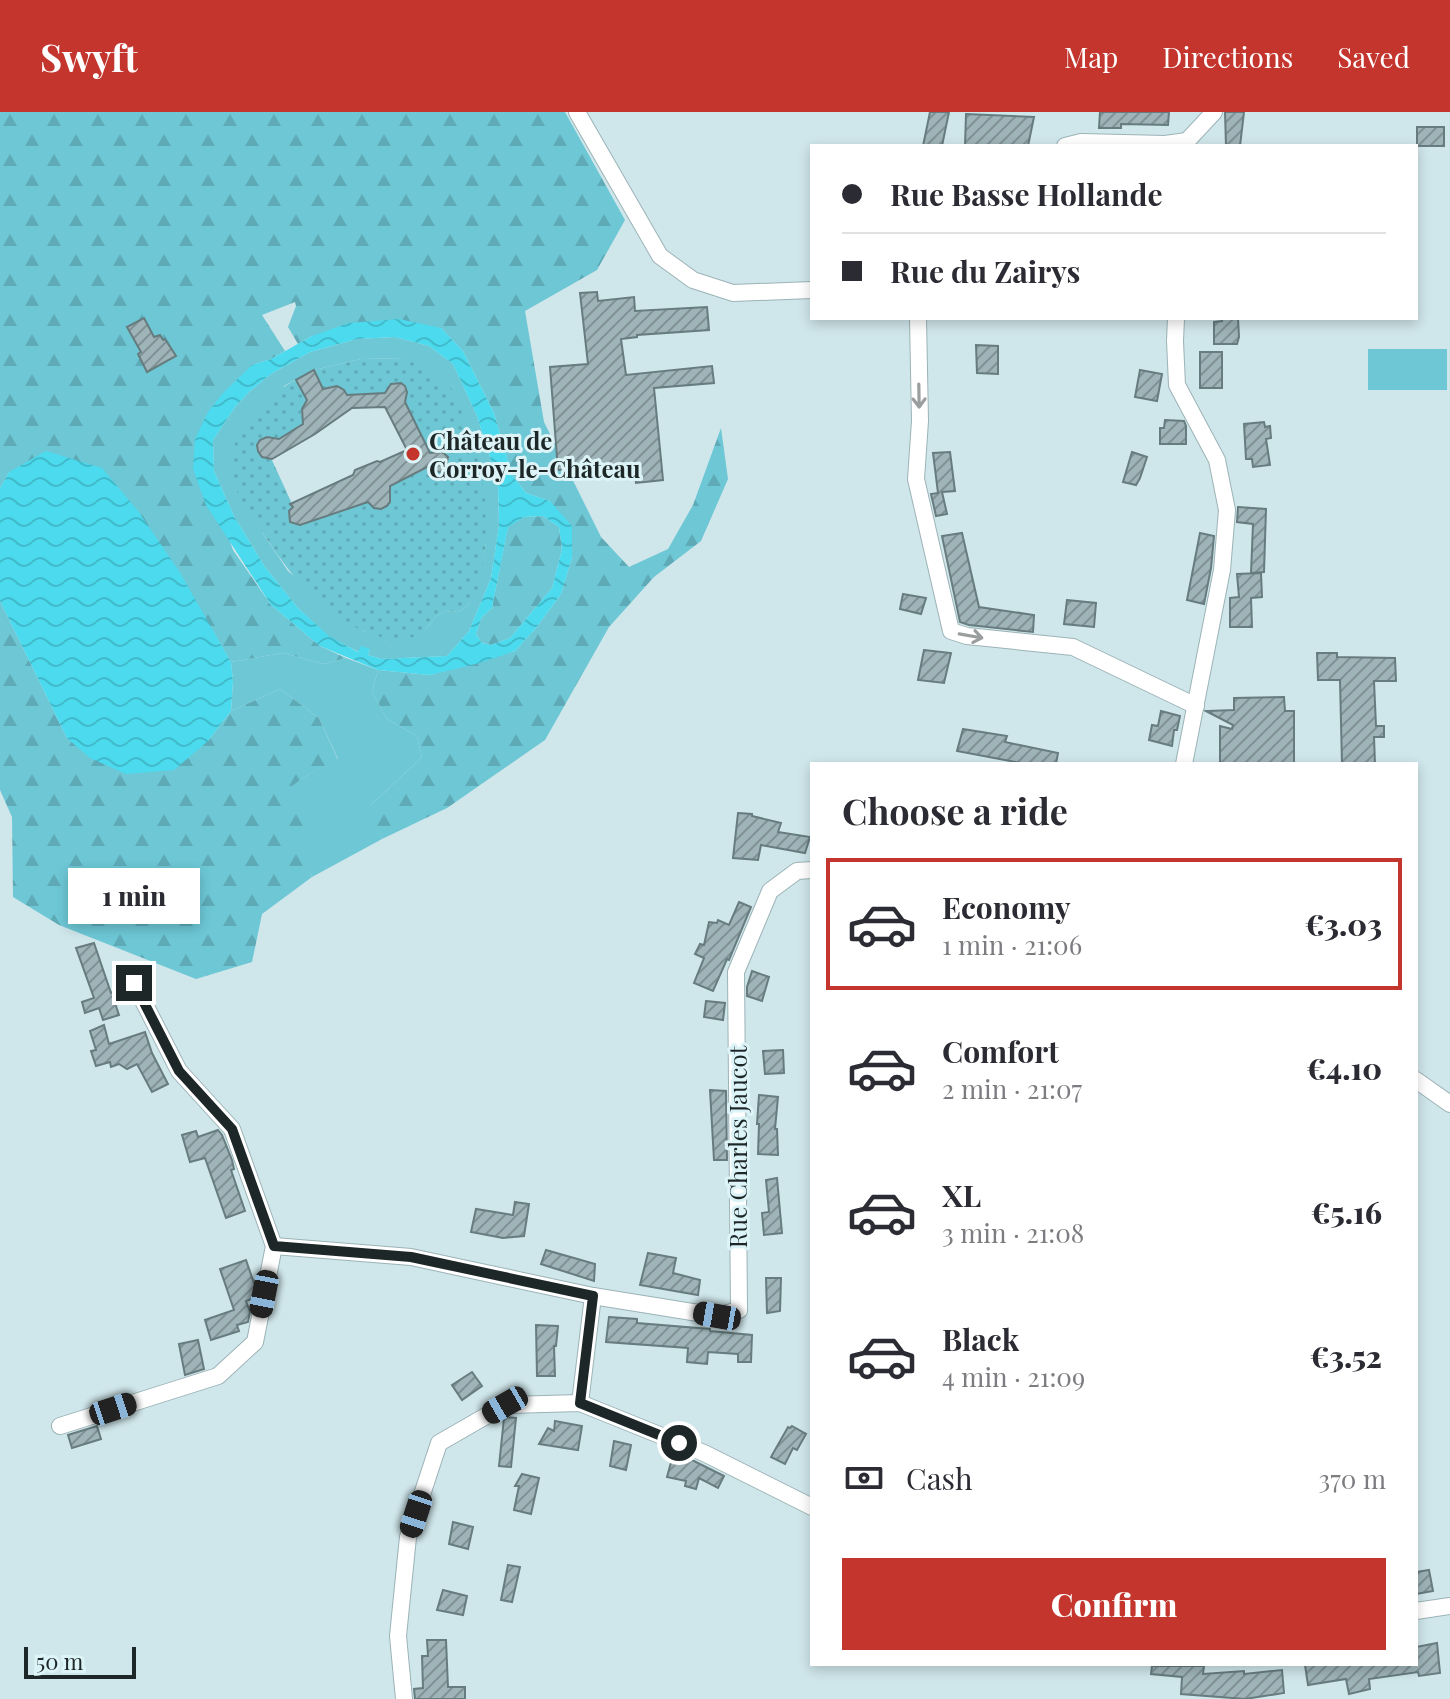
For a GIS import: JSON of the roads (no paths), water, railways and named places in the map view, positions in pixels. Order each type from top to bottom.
[{"type":"street","points":[[577,112],[660,256],[693,280],[733,293],[810,290]]},
{"type":"street","points":[[1073,144],[1187,143],[1214,112]]},
{"type":"street","points":[[918,320],[920,421],[916,479],[951,631],[967,636],[1073,647],[1196,706]]},
{"type":"street","points":[[1176,320],[1177,385],[1217,460],[1227,510],[1222,570],[1184,762]]},
{"type":"street","name":"Rue Charles Jaucot","points":[[593,1296],[717,1316],[739,1310],[736,972],[770,891],[797,871],[810,870]]},
{"type":"street","points":[[60,1426],[218,1376],[255,1342],[274,1246],[232,1129],[179,1071],[134,983]]},
{"type":"street","points":[[1418,1081],[1450,1104]]},
{"type":"street","points":[[274,1246],[411,1257],[593,1296],[580,1403]]},
{"type":"street","points":[[404,1699],[398,1636],[408,1537],[439,1443],[505,1405],[580,1403],[704,1453],[810,1506]]},
{"type":"street","points":[[1418,1611],[1450,1606]]},
{"type":"water","points":[[399,319],[441,328],[463,351],[494,413],[512,475],[526,493],[550,501],[572,526],[572,558],[561,594],[515,651],[430,675],[378,670],[320,646],[271,605],[206,505],[193,469],[195,439],[208,412],[252,365],[271,359],[312,336],[349,323]],"holes":[[[395,337],[429,346],[453,364],[477,416],[498,483],[499,525],[491,578],[469,631],[447,656],[382,659],[368,655],[370,649],[361,646],[358,652],[329,636],[298,608],[265,567],[234,516],[214,471],[213,440],[235,407],[271,374],[310,352],[357,339]],[[543,516],[559,527],[562,549],[552,588],[510,638],[491,645],[482,643],[476,634],[482,617],[492,608],[508,527],[524,517]]]},
{"type":"water","points":[[46,451],[102,468],[138,511],[179,571],[231,662],[231,711],[208,741],[174,770],[126,774],[90,758],[67,738],[0,601],[0,488],[9,472]]},
{"type":"place","name":"Château de Corroy-le-Château","points":[[413,454]]}]
